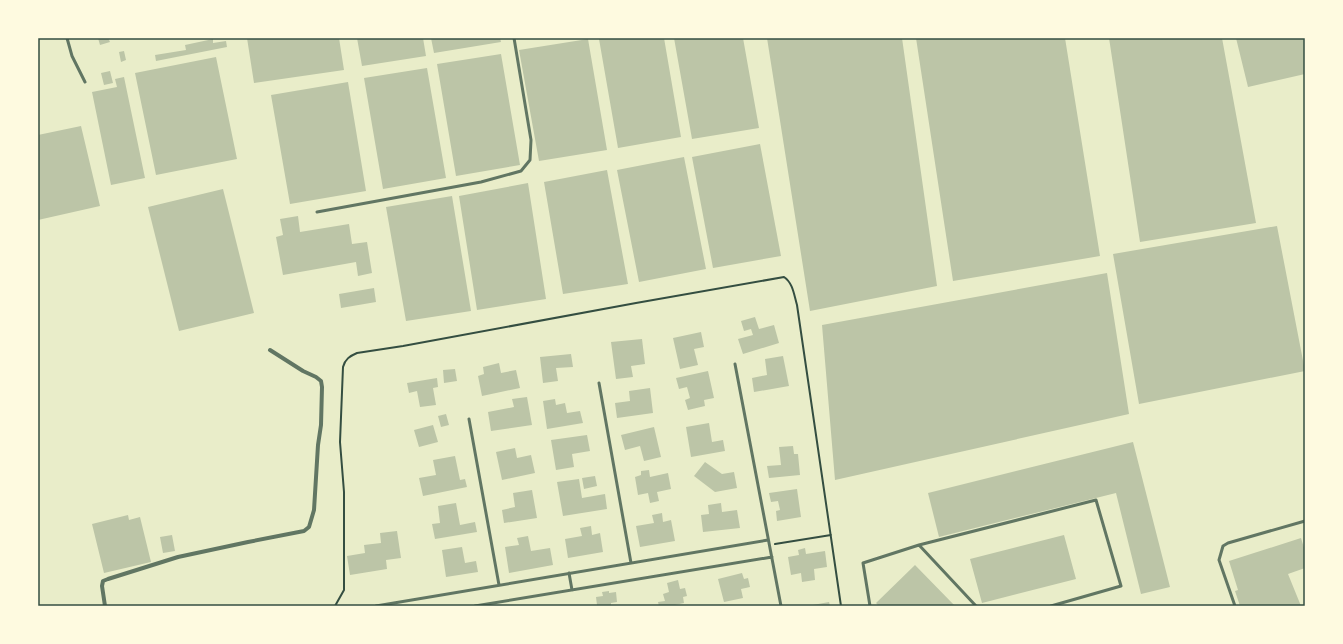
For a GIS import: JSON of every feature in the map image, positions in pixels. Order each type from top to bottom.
[{"type":"street","points":[[105,606],[102,586],[103,581],[108,579],[178,557],[304,531],[309,527],[314,510],[318,445],[321,424],[321,381],[270,350]]},
{"type":"lane","points":[[67,38],[72,56],[85,82]]},
{"type":"lane","points":[[317,212],[481,182],[521,172],[530,160],[531,140],[514,38]]},
{"type":"lane","points":[[735,364],[781,606]]},
{"type":"lane","points":[[599,383],[631,563]]},
{"type":"lane","points":[[469,419],[499,585]]},
{"type":"lane","points":[[870,606],[863,562],[919,545],[1096,500],[1121,586],[1051,606]]},
{"type":"lane","points":[[1234,606],[1219,560],[1223,546],[1228,543],[1305,521]]},
{"type":"lane","points":[[376,606],[768,540]]},
{"type":"lane","points":[[919,545],[976,606]]},
{"type":"lane","points":[[475,606],[772,557]]},
{"type":"lane","points":[[569,574],[572,590]]},
{"type":"path","points":[[335,606],[344,590],[344,492],[341,435],[343,367],[344,362],[351,355],[784,277],[789,281],[792,287],[797,305],[842,606]]},
{"type":"path","points":[[769,545],[831,534]]},
{"type":"building","points":[[98,38],[108,38],[110,42],[100,45]]},
{"type":"building","points":[[247,38],[339,38],[344,70],[254,83]]},
{"type":"building","points":[[357,38],[423,38],[426,56],[362,66]]},
{"type":"building","points":[[431,38],[500,38],[501,42],[434,53]]},
{"type":"building","points":[[664,38],[681,137],[618,148],[599,39]]},
{"type":"building","points":[[674,38],[743,38],[759,128],[692,139]]},
{"type":"building","points":[[767,38],[902,38],[937,286],[810,311]]},
{"type":"building","points":[[916,38],[1065,38],[1100,256],[953,281]]},
{"type":"building","points":[[1109,38],[1222,38],[1256,223],[1140,242]]},
{"type":"building","points":[[1236,38],[1305,38],[1305,74],[1248,87]]},
{"type":"building","points":[[213,39],[213,43],[226,41],[227,47],[156,61],[155,55],[186,50],[185,45]]},
{"type":"building","points":[[588,39],[607,150],[539,161],[519,50]]},
{"type":"building","points":[[124,51],[126,60],[121,62],[119,52]]},
{"type":"building","points":[[501,54],[520,165],[456,176],[437,64]]},
{"type":"building","points":[[216,57],[237,159],[156,175],[135,73]]},
{"type":"building","points":[[427,68],[446,178],[383,189],[364,78]]},
{"type":"building","points":[[110,71],[113,83],[104,85],[101,73]]},
{"type":"building","points":[[124,77],[145,178],[111,185],[92,92],[117,87],[115,79]]},
{"type":"building","points":[[348,82],[366,191],[290,204],[271,95]]},
{"type":"building","points":[[81,126],[100,206],[38,220],[38,135]]},
{"type":"building","points":[[760,144],[781,256],[713,268],[692,157]]},
{"type":"building","points":[[684,157],[706,269],[639,282],[617,170]]},
{"type":"building","points":[[607,170],[628,284],[563,294],[544,182]]},
{"type":"building","points":[[528,183],[546,299],[477,310],[459,196]]},
{"type":"building","points":[[223,189],[254,313],[179,331],[148,207]]},
{"type":"building","points":[[452,196],[471,311],[406,321],[386,207]]},
{"type":"building","points":[[298,216],[300,232],[349,224],[352,244],[367,242],[372,273],[358,276],[356,262],[283,275],[276,237],[283,235],[280,219]]},
{"type":"building","points":[[1277,226],[1305,371],[1139,404],[1113,254]]},
{"type":"building","points":[[1107,273],[1129,414],[835,480],[822,325]]},
{"type":"building","points":[[374,288],[376,302],[341,308],[339,294]]},
{"type":"building","points":[[755,317],[759,329],[774,325],[779,343],[743,354],[738,339],[753,335],[751,329],[744,331],[741,321]]},
{"type":"building","points":[[701,332],[704,347],[694,349],[698,365],[680,369],[673,338]]},
{"type":"building","points":[[642,339],[645,364],[631,366],[633,377],[616,379],[611,342]]},
{"type":"building","points":[[571,354],[573,367],[556,368],[558,381],[543,383],[540,357]]},
{"type":"building","points":[[783,356],[789,386],[754,392],[752,378],[767,375],[765,359]]},
{"type":"building","points":[[499,363],[501,373],[516,370],[520,388],[482,396],[478,376],[484,374],[483,367]]},
{"type":"building","points":[[455,369],[457,381],[444,383],[443,370]]},
{"type":"building","points":[[708,371],[714,398],[704,400],[705,406],[688,410],[685,400],[690,398],[687,387],[679,389],[676,378]]},
{"type":"building","points":[[437,378],[438,387],[433,388],[436,405],[420,407],[417,391],[409,393],[407,383]]},
{"type":"building","points":[[650,388],[653,413],[617,418],[615,403],[630,401],[629,391]]},
{"type":"building","points":[[527,397],[532,425],[491,431],[488,412],[514,407],[512,399]]},
{"type":"building","points":[[555,399],[556,405],[565,403],[567,413],[580,411],[583,423],[547,429],[543,401]]},
{"type":"building","points":[[446,414],[449,425],[441,427],[438,416]]},
{"type":"building","points":[[709,423],[712,442],[723,440],[725,451],[691,457],[686,427]]},
{"type":"building","points":[[433,425],[438,442],[419,447],[414,430]]},
{"type":"building","points":[[654,427],[661,457],[644,461],[640,446],[625,450],[621,435]]},
{"type":"building","points":[[587,435],[590,451],[572,454],[574,467],[556,470],[551,440]]},
{"type":"building","points":[[1133,442],[1170,587],[1141,594],[1116,493],[939,537],[928,493]]},
{"type":"building","points":[[793,446],[794,454],[798,454],[800,475],[769,478],[767,466],[781,465],[779,447]]},
{"type":"building","points":[[515,448],[517,458],[531,455],[535,473],[502,480],[496,452]]},
{"type":"building","points":[[455,456],[460,480],[465,479],[467,487],[423,496],[419,478],[436,475],[433,460]]},
{"type":"building","points":[[705,462],[722,474],[734,472],[737,488],[715,492],[694,476]]},
{"type":"building","points":[[649,470],[650,477],[668,473],[671,489],[657,492],[659,501],[650,503],[648,493],[638,495],[635,477],[641,475],[641,471]]},
{"type":"building","points":[[595,476],[597,486],[584,489],[582,478]]},
{"type":"building","points":[[579,479],[582,498],[605,494],[607,509],[563,516],[557,482]]},
{"type":"building","points":[[797,489],[801,517],[777,521],[776,511],[780,510],[778,501],[771,502],[769,493]]},
{"type":"building","points":[[532,490],[537,518],[504,523],[502,510],[515,507],[513,493]]},
{"type":"building","points":[[456,503],[460,525],[475,522],[477,532],[435,539],[432,524],[440,523],[438,506]]},
{"type":"building","points":[[721,503],[722,512],[737,510],[740,528],[703,532],[701,515],[709,514],[708,505]]},
{"type":"building","points":[[662,513],[663,522],[671,520],[675,541],[640,547],[636,526],[654,523],[652,515]]},
{"type":"building","points":[[128,515],[129,520],[140,517],[151,562],[104,573],[92,524]]},
{"type":"building","points":[[591,526],[592,535],[600,533],[603,552],[568,558],[565,539],[582,536],[580,528]]},
{"type":"building","points":[[397,531],[401,558],[386,560],[387,569],[350,575],[347,556],[365,553],[364,545],[381,543],[380,533]]},
{"type":"building","points":[[172,535],[175,551],[163,553],[160,537]]},
{"type":"building","points":[[1064,535],[1076,579],[982,603],[970,559]]},
{"type":"building","points":[[528,536],[531,551],[550,548],[553,565],[509,573],[505,547],[519,545],[517,538]]},
{"type":"building","points":[[1301,538],[1305,551],[1305,568],[1288,574],[1301,606],[1240,606],[1235,591],[1238,590],[1229,561]]},
{"type":"building","points":[[462,547],[465,563],[476,561],[478,572],[446,577],[442,550]]},
{"type":"building","points":[[805,548],[806,554],[825,551],[827,567],[814,569],[815,580],[802,582],[801,573],[791,575],[788,557],[799,555],[798,550]]},
{"type":"building","points":[[915,565],[955,606],[879,606],[876,603]]},
{"type":"building","points":[[742,573],[744,579],[748,578],[750,587],[741,589],[743,598],[724,602],[718,579]]},
{"type":"building","points":[[678,580],[680,589],[685,588],[687,596],[683,597],[684,603],[670,606],[659,606],[658,602],[665,601],[663,594],[669,592],[667,583]]},
{"type":"building","points":[[609,591],[609,593],[616,592],[617,602],[611,603],[611,606],[597,605],[596,597],[603,596],[602,592]]},
{"type":"building","points":[[829,602],[830,606],[813,606],[813,605]]}]
